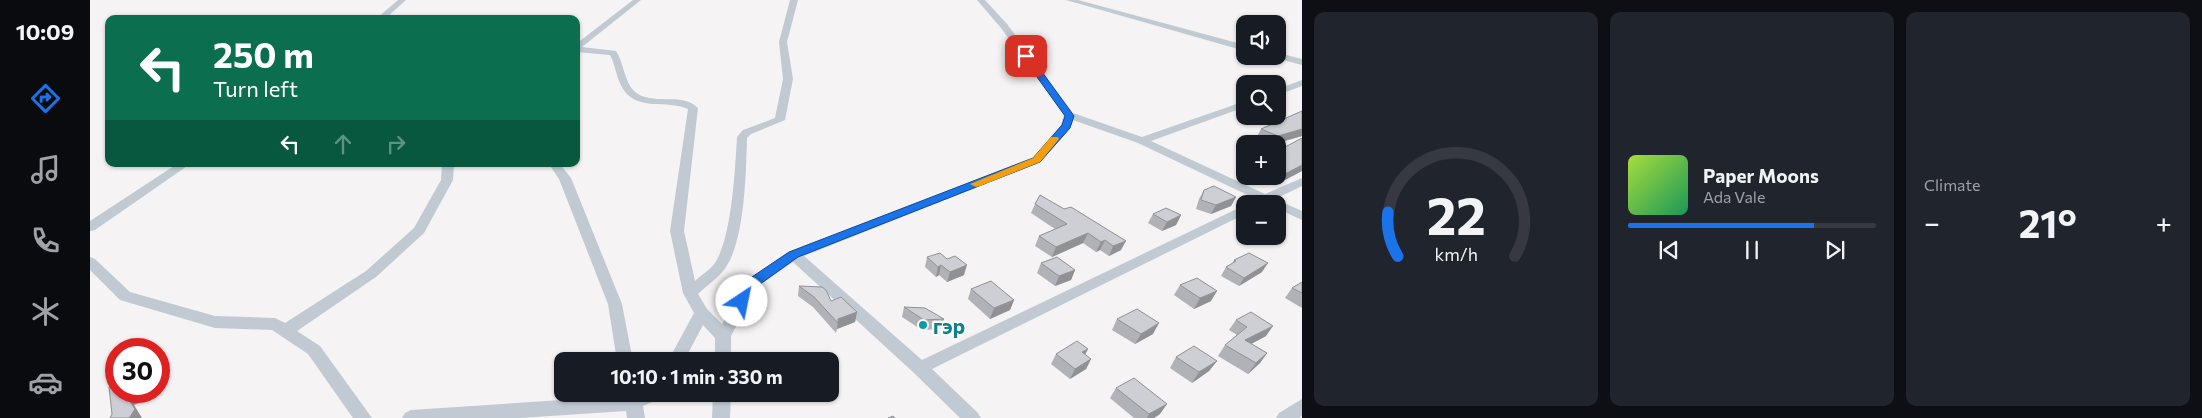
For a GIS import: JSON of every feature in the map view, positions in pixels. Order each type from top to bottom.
[{"type":"street","points":[[385,15],[402,0]]},
{"type":"street","points":[[580,45],[637,0]]},
{"type":"street","points":[[690,292],[722,263],[728,246],[741,169],[742,137],[747,132],[780,120],[788,79],[783,42],[794,0]]},
{"type":"street","points":[[981,0],[1004,26],[1069,116],[1142,141],[1253,195]]},
{"type":"street","points":[[1070,0],[1236,46]]},
{"type":"street","points":[[580,49],[613,53],[619,60],[620,77],[631,94],[651,102],[685,103],[693,108],[677,231],[690,292],[702,313],[723,336]]},
{"type":"street","points":[[1286,58],[1302,62]]},
{"type":"street","points":[[1286,89],[1302,83]]},
{"type":"street","points":[[1142,141],[1236,107]]},
{"type":"street","points":[[723,352],[723,336],[751,284],[794,255],[1037,160],[1066,126],[1069,116]]},
{"type":"street","points":[[90,227],[180,167]]},
{"type":"street","points":[[285,331],[371,274],[419,230],[447,180],[448,167]]},
{"type":"street","points":[[556,167],[565,178],[614,304],[623,352]]},
{"type":"street","points":[[1282,195],[1302,182]]},
{"type":"street","points":[[1286,210],[1302,216]]},
{"type":"street","points":[[920,368],[1236,213]]},
{"type":"street","points":[[794,255],[920,368],[972,418]]},
{"type":"street","points":[[90,262],[125,296],[215,322],[275,324],[314,350],[363,418]]},
{"type":"street","points":[[681,352],[702,313]]},
{"type":"street","points":[[721,418],[722,402]]},
{"type":"street","points":[[411,418],[634,405]]},
{"type":"street","points":[[1285,418],[1302,406]]},
{"type":"building","points":[[1302,111],[1302,129],[1276,135],[1261,129],[1270,125],[1286,125],[1286,118]]},
{"type":"building","points":[[1302,138],[1302,165],[1287,173],[1286,147]]},
{"type":"building","points":[[1214,186],[1236,197],[1216,205],[1201,200],[1204,190]]},
{"type":"building","points":[[1040,195],[1064,209],[1071,207],[1126,241],[1113,246],[1105,240],[1101,242],[1088,233],[1056,247],[1039,236],[1067,224],[1035,204]]},
{"type":"building","points":[[1166,208],[1181,215],[1167,222],[1153,214]]},
{"type":"building","points":[[940,253],[947,259],[955,256],[967,265],[950,272],[941,265],[938,267],[927,257]]},
{"type":"building","points":[[1249,253],[1268,263],[1244,278],[1226,267],[1236,261],[1234,260]]},
{"type":"building","points":[[1057,257],[1075,270],[1059,276],[1041,263]]},
{"type":"building","points":[[1197,278],[1217,291],[1200,298],[1180,285]]},
{"type":"building","points":[[991,281],[1014,300],[994,308],[971,289]]},
{"type":"building","points":[[1302,282],[1302,293],[1292,288]]},
{"type":"building","points":[[799,286],[822,287],[826,290],[831,301],[841,297],[857,312],[838,319],[838,323],[814,297]]},
{"type":"building","points":[[904,307],[925,308],[944,319],[924,320]]},
{"type":"building","points":[[1137,309],[1159,323],[1141,334],[1117,319]]},
{"type":"building","points":[[1251,312],[1273,326],[1245,340],[1267,353],[1256,363],[1225,345],[1247,327],[1236,320]]},
{"type":"building","points":[[1077,341],[1088,349],[1082,352],[1091,359],[1075,369],[1056,354]]},
{"type":"building","points":[[1194,346],[1217,361],[1199,372],[1176,357]]},
{"type":"building","points":[[1134,378],[1167,404],[1149,414],[1116,388]]},
{"type":"building","points":[[111,403],[131,403],[135,409],[128,418],[110,418],[112,414]]},
{"type":"slow traffic","points":[[976,184],[1037,160],[1054,139]]},
{"type":"place","name":"гэр","points":[[923,325]]},
{"type":"route","points":[[742,301],[751,284],[794,255],[1037,160],[1066,126],[1069,116],[1026,56]]}]
